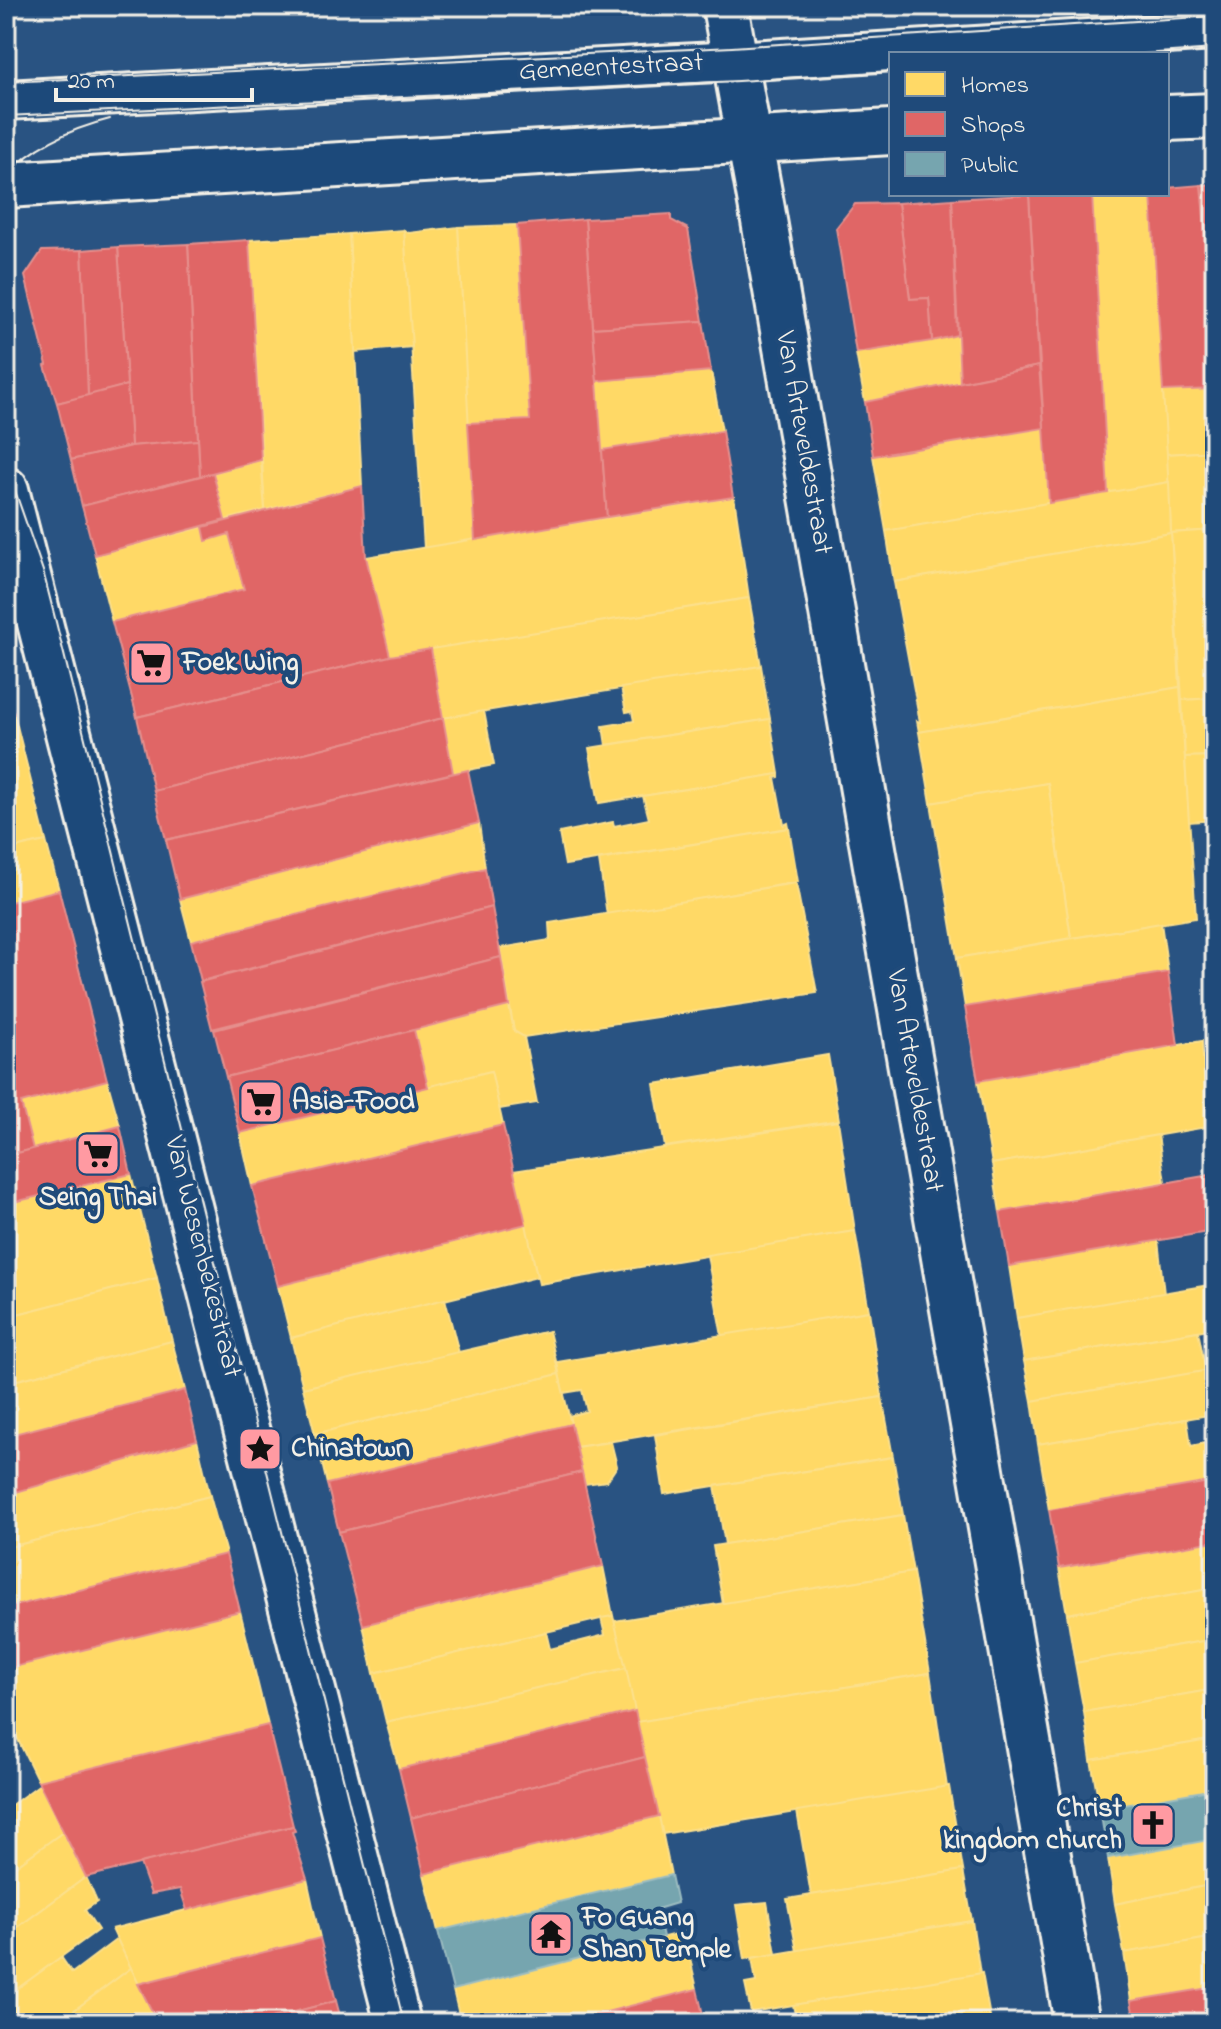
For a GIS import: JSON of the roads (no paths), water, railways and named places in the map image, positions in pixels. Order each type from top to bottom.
[{"type":"street","name":"Van Arteveldestraat","points":[[725,6],[1077,2023]]},
{"type":"street","points":[[1169,118],[1215,116]]},
{"type":"street","points":[[6,185],[889,132]]},
{"type":"street","name":"Van Wesenbekestraat","points":[[6,490],[398,2023]]},
{"type":"lane","name":"Gemeentestraat","points":[[6,100],[735,61],[1215,31]]},
{"type":"tram line","points":[[6,82],[732,47],[1215,16]]},
{"type":"tram line","points":[[1169,52],[1215,49]]},
{"type":"tram line","points":[[6,116],[889,71]]},
{"type":"tram line","points":[[6,175],[29,155],[54,140],[110,119]]},
{"type":"tram line","points":[[6,465],[43,571],[404,2023]]},
{"type":"place","name":"Foek Wing","points":[[151,663]]},
{"type":"place","name":"Asia-Food","points":[[261,1102]]},
{"type":"place","name":"Seing Thai","points":[[98,1154]]},
{"type":"place","name":"Chinatown","points":[[260,1449]]},
{"type":"place","name":"Christ kingdom church","points":[[1153,1825]]},
{"type":"place","name":"Fo Guang Shan Temple","points":[[551,1934]]}]
